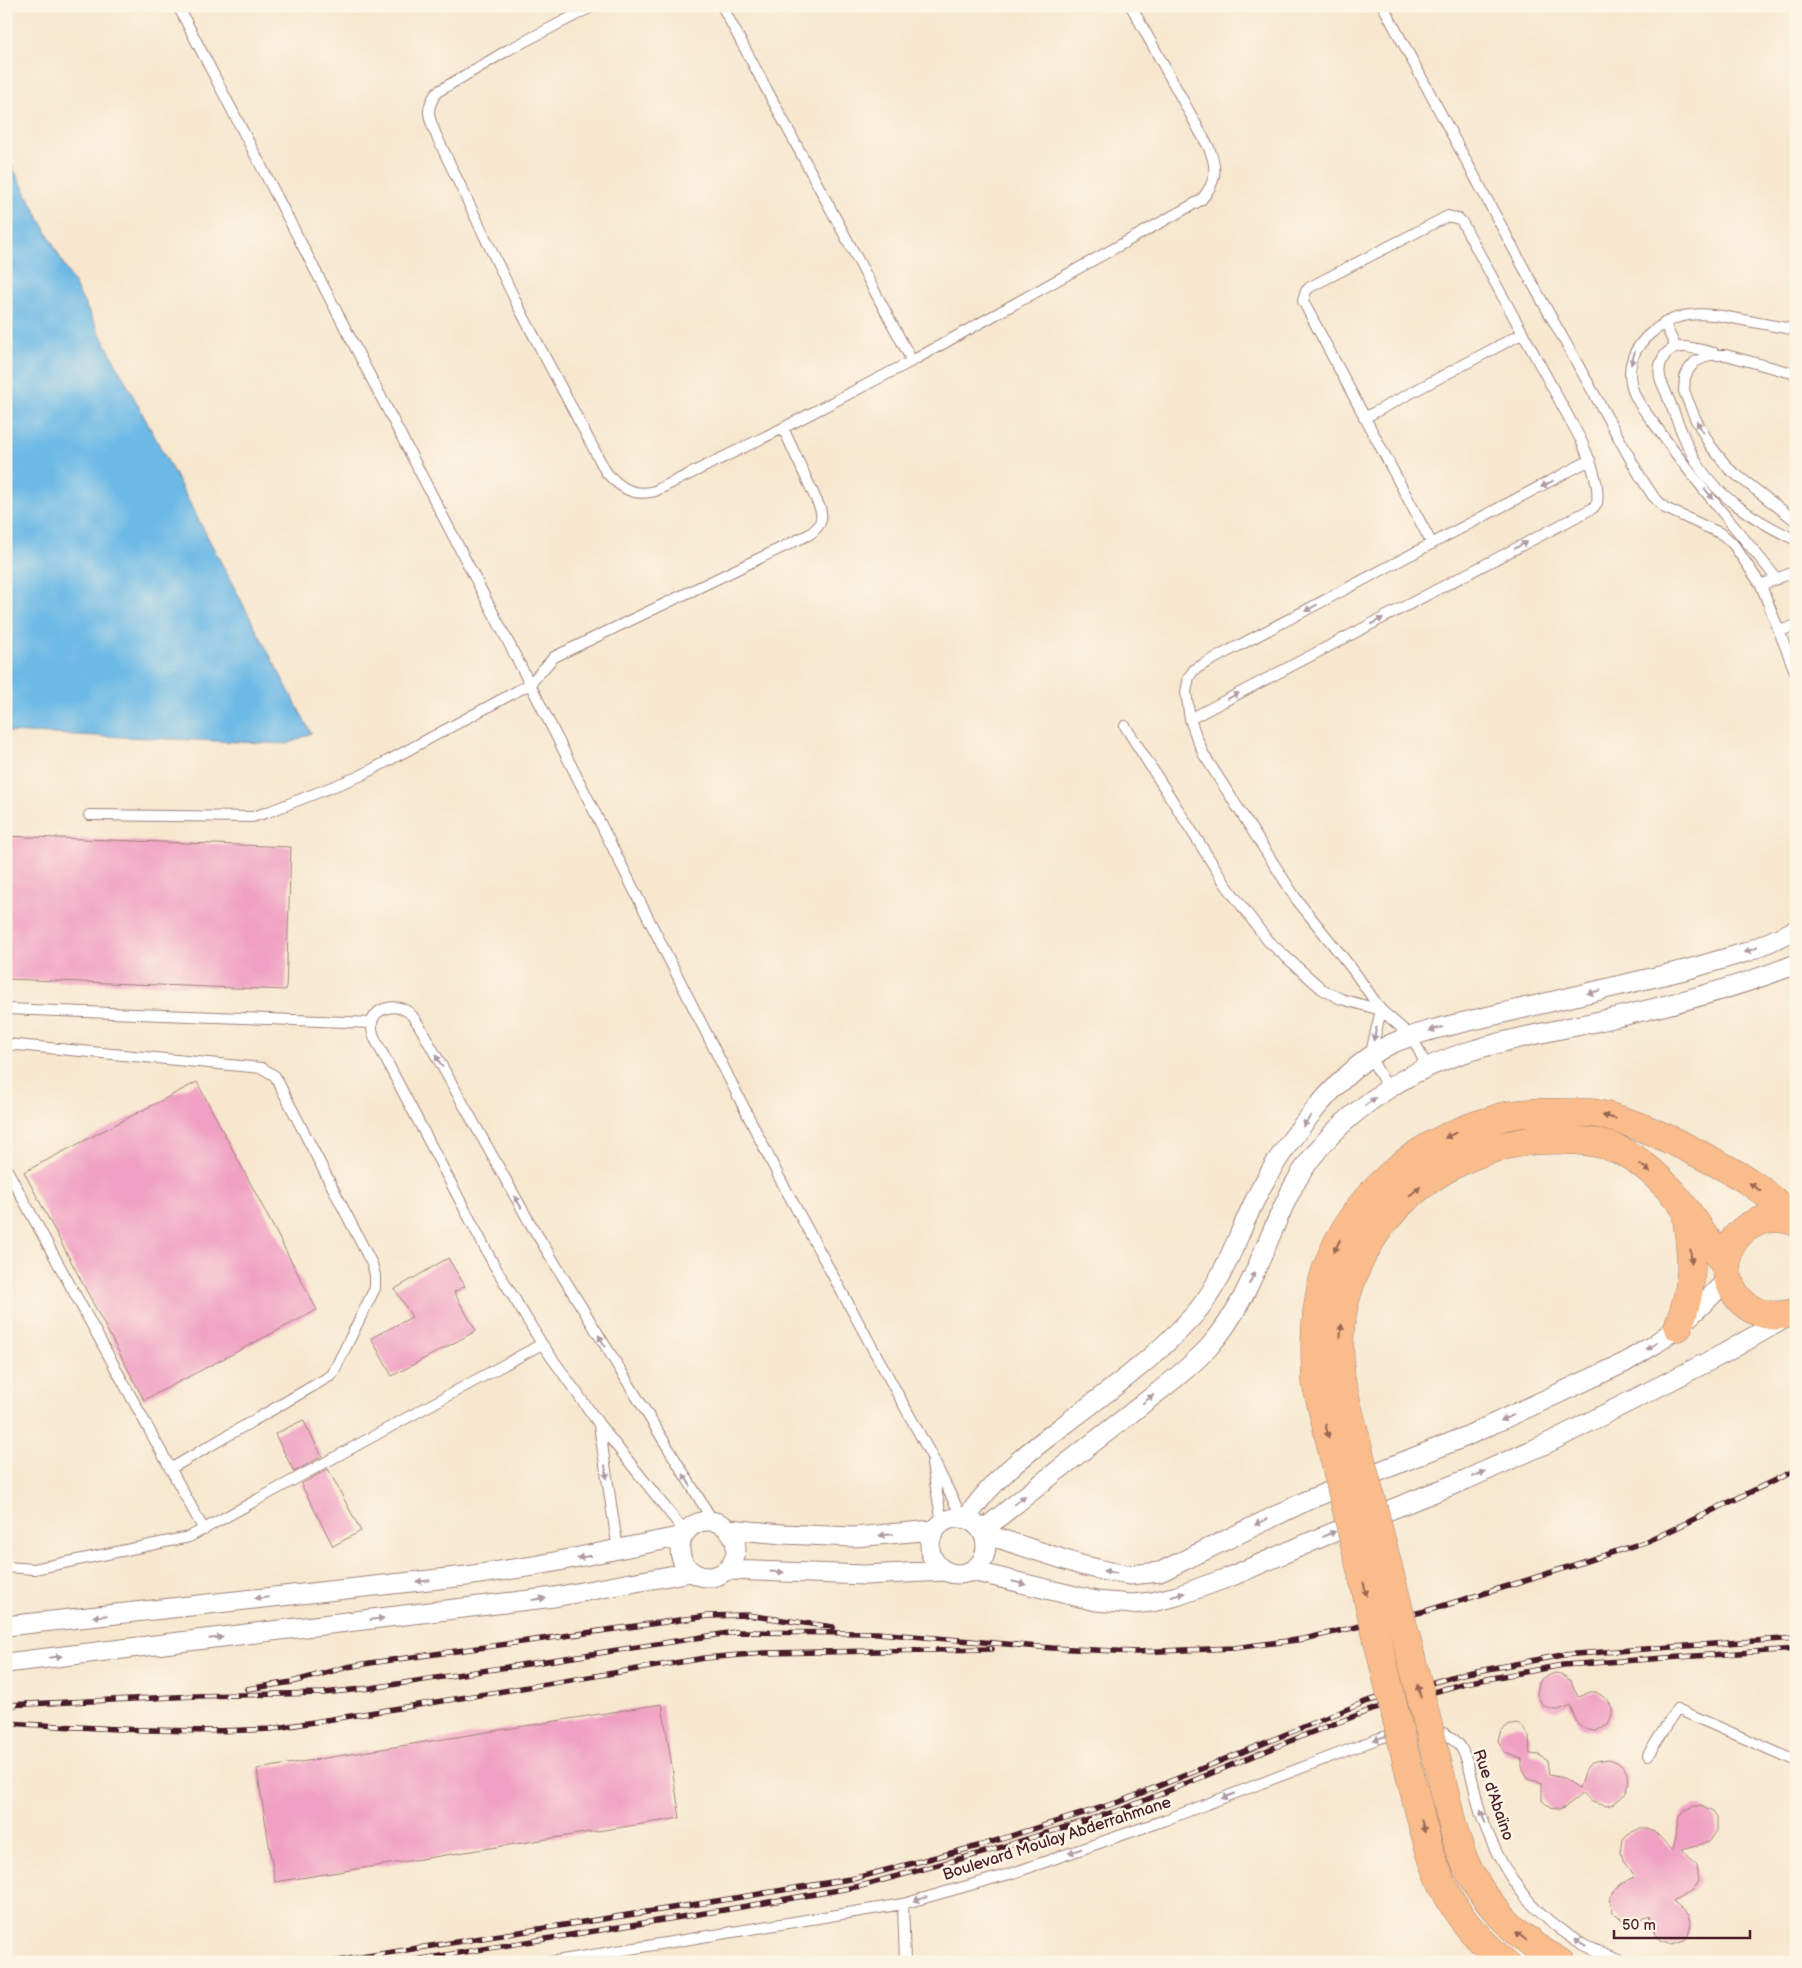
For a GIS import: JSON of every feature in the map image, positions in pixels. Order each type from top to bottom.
[{"type":"main road","points":[[1562,1962],[1551,1957],[1520,1935],[1501,1916],[1476,1882],[1463,1858],[1328,1381],[1314,1347],[1317,1308],[1328,1267],[1347,1225],[1369,1196],[1396,1168],[1430,1145],[1465,1128],[1510,1115],[1553,1112],[1596,1114],[1636,1125],[1706,1158],[1755,1186],[1793,1221]]},
{"type":"main road","points":[[1504,1962],[1484,1944],[1458,1913],[1437,1871],[1411,1779],[1328,1381],[1348,1293],[1361,1258],[1381,1226],[1410,1195],[1442,1170],[1474,1154],[1510,1144],[1548,1139],[1584,1141],[1616,1149],[1637,1161],[1658,1179],[1685,1208],[1727,1273],[1732,1289],[1738,1299],[1748,1308],[1771,1316],[1796,1313]]},
{"type":"main road","points":[[1678,1327],[1688,1299],[1691,1283],[1692,1265],[1685,1208]]},
{"type":"main road","points":[[1727,1273],[1730,1248],[1742,1231],[1765,1219],[1781,1218],[1793,1221]]},
{"type":"street","points":[[964,1518],[984,1493],[1014,1463],[1134,1371],[1194,1316],[1218,1280],[1253,1202],[1275,1161],[1315,1110],[1339,1084],[1370,1057],[1384,1048],[1431,1030],[1689,969],[1748,952],[1796,930]]},
{"type":"street","points":[[983,1532],[1171,1381],[1209,1348],[1230,1320],[1245,1294],[1295,1184],[1321,1147],[1338,1129],[1388,1088],[1426,1067],[1467,1052],[1503,1042],[1679,1003],[1733,988],[1796,964]]},
{"type":"street","points":[[983,1532],[1080,1565],[1106,1571],[1129,1575],[1160,1572],[1308,1500],[1468,1436],[1624,1364],[1678,1327],[1727,1273]]},
{"type":"street","points":[[972,1571],[1096,1602],[1132,1604],[1152,1602],[1177,1596],[1232,1576],[1322,1536],[1465,1480],[1550,1442],[1715,1358],[1796,1313]]},
{"type":"street","points":[[684,1534],[680,1553],[682,1562],[691,1572],[703,1577],[712,1578],[728,1570],[865,1575],[944,1571],[958,1575],[972,1571],[982,1562],[985,1555],[986,1541],[983,1532],[975,1523],[964,1518],[948,1519],[938,1526],[930,1540],[931,1554],[938,1566],[944,1571]]},
{"type":"street","points":[[6,1626],[466,1576],[618,1550],[684,1534],[696,1524],[704,1521],[782,1534],[854,1537],[938,1526]]},
{"type":"street","points":[[721,1525],[734,1536],[737,1554],[728,1570]]},
{"type":"street","points":[[6,1663],[554,1597],[691,1572]]},
{"type":"lane","points":[[178,6],[530,684],[779,1177],[964,1518]]},
{"type":"lane","points":[[593,6],[508,50],[437,92],[430,102],[428,112],[437,137],[476,220],[558,383],[606,472],[616,483],[637,494],[655,491],[783,428],[912,361],[1201,200],[1211,189],[1214,160],[1131,6]]},
{"type":"lane","points":[[722,6],[912,361]]},
{"type":"lane","points":[[1384,6],[1526,272],[1640,476],[1665,508],[1722,534],[1733,544],[1761,585],[1796,674]]},
{"type":"lane","points":[[1190,719],[1593,508],[1597,503],[1598,487],[1590,460],[1581,440],[1462,222],[1454,216],[1444,217],[1310,287],[1304,296],[1305,306],[1432,544]]},
{"type":"lane","points":[[1777,578],[1669,445],[1635,395],[1630,368],[1640,342],[1664,322],[1686,315],[1709,314],[1796,330]]},
{"type":"lane","points":[[1664,322],[1676,348]]},
{"type":"lane","points":[[1364,418],[1522,333]]},
{"type":"lane","points":[[1796,374],[1726,355],[1684,347],[1676,348],[1663,357],[1659,368],[1659,375],[1693,456],[1710,481],[1752,516],[1796,540]]},
{"type":"lane","points":[[1726,355],[1709,355],[1702,358],[1695,362],[1685,376],[1684,391],[1695,418],[1710,445],[1729,469],[1796,521]]},
{"type":"lane","points":[[89,815],[252,816],[268,812],[360,776],[530,684],[554,657],[810,534],[818,528],[822,514],[783,428]]},
{"type":"lane","points":[[1426,1067],[1412,1037],[1381,1010],[1354,970],[1297,900],[1204,755],[1190,719],[1186,683],[1194,670],[1590,460]]},
{"type":"lane","points":[[1761,585],[1796,571]]},
{"type":"lane","points":[[1780,631],[1796,625]]},
{"type":"lane","points":[[1125,726],[1226,885],[1268,941],[1322,989],[1341,999],[1381,1010]]},
{"type":"lane","points":[[684,1534],[599,1424],[542,1344],[494,1265],[375,1038],[372,1023],[374,1016],[380,1011],[389,1007],[402,1009],[412,1015],[530,1223],[721,1525]]},
{"type":"lane","points":[[6,1009],[372,1023]]},
{"type":"lane","points":[[1381,1010],[1370,1057],[1388,1088]]},
{"type":"lane","points":[[6,1044],[262,1068],[275,1076],[372,1264],[375,1275],[375,1288],[332,1375],[170,1469]]},
{"type":"lane","points":[[6,1168],[204,1530]]},
{"type":"lane","points":[[6,1567],[34,1569],[190,1537],[542,1344]]},
{"type":"lane","points":[[599,1424],[618,1550]]},
{"type":"lane","points":[[930,1454],[938,1526]]},
{"type":"lane","points":[[1648,1755],[1677,1709],[1796,1761]]},
{"type":"lane","name":"Boulevard Moulay Abderrahmane","points":[[550,1962],[903,1904],[1013,1873],[1165,1820],[1377,1739],[1416,1729],[1430,1728],[1444,1732]]},
{"type":"lane","name":"Rue d'Abaïno","points":[[1444,1732],[1459,1745],[1465,1756],[1482,1815],[1501,1862],[1518,1887],[1533,1905],[1560,1929],[1586,1945],[1624,1962]]},
{"type":"lane","points":[[903,1904],[905,1962]]},
{"type":"water","points":[[6,155],[311,733],[288,744],[6,732]]},
{"type":"building","points":[[6,836],[291,847],[286,990],[6,979]]},
{"type":"building","points":[[197,1082],[317,1310],[144,1400],[24,1172]]},
{"type":"building","points":[[448,1258],[465,1286],[454,1292],[476,1331],[392,1376],[371,1338],[412,1317],[395,1289]]},
{"type":"building","points":[[303,1420],[322,1456],[294,1472],[275,1434]]},
{"type":"building","points":[[328,1469],[361,1531],[333,1546],[301,1484]]},
{"type":"building","points":[[1555,1673],[1561,1674],[1571,1681],[1578,1697],[1590,1692],[1596,1692],[1608,1700],[1612,1708],[1612,1715],[1608,1724],[1595,1731],[1588,1730],[1576,1721],[1570,1705],[1559,1710],[1553,1710],[1542,1705],[1537,1694],[1539,1683],[1542,1678]]},
{"type":"building","points":[[662,1704],[680,1818],[275,1882],[257,1769]]},
{"type":"building","points":[[1517,1724],[1523,1727],[1529,1736],[1530,1754],[1539,1755],[1547,1761],[1549,1775],[1563,1778],[1579,1788],[1588,1766],[1595,1761],[1609,1759],[1617,1762],[1624,1768],[1628,1776],[1629,1784],[1626,1793],[1614,1804],[1606,1806],[1592,1802],[1583,1793],[1564,1808],[1559,1810],[1550,1808],[1542,1800],[1542,1783],[1527,1779],[1522,1770],[1522,1759],[1505,1753],[1498,1742],[1503,1729]]},
{"type":"building","points":[[1694,1806],[1701,1806],[1713,1812],[1717,1818],[1717,1831],[1709,1842],[1682,1849],[1697,1866],[1699,1881],[1693,1890],[1673,1902],[1688,1915],[1691,1924],[1688,1936],[1684,1941],[1672,1945],[1660,1941],[1655,1934],[1650,1916],[1635,1922],[1628,1922],[1613,1912],[1610,1899],[1620,1884],[1635,1877],[1623,1861],[1621,1853],[1623,1839],[1628,1834],[1639,1829],[1647,1829],[1655,1832],[1672,1850],[1679,1817],[1685,1810]]},
{"type":"railway","points":[[6,1705],[196,1696],[323,1693],[371,1688],[735,1632],[877,1633],[1052,1648],[1136,1652],[1234,1648],[1304,1639],[1426,1611],[1651,1540],[1796,1470]]},
{"type":"railway","points":[[247,1689],[292,1682],[347,1667],[370,1663],[708,1616],[747,1615],[833,1627]]},
{"type":"railway","points":[[330,1962],[856,1878],[982,1845],[1122,1801],[1365,1702],[1462,1674],[1562,1655],[1796,1638]]},
{"type":"railway","points":[[6,1723],[172,1731],[271,1729],[705,1658],[764,1653],[992,1649]]},
{"type":"railway","points":[[403,1962],[861,1886],[989,1851],[1126,1808],[1368,1711],[1465,1683],[1563,1665],[1796,1649]]}]
